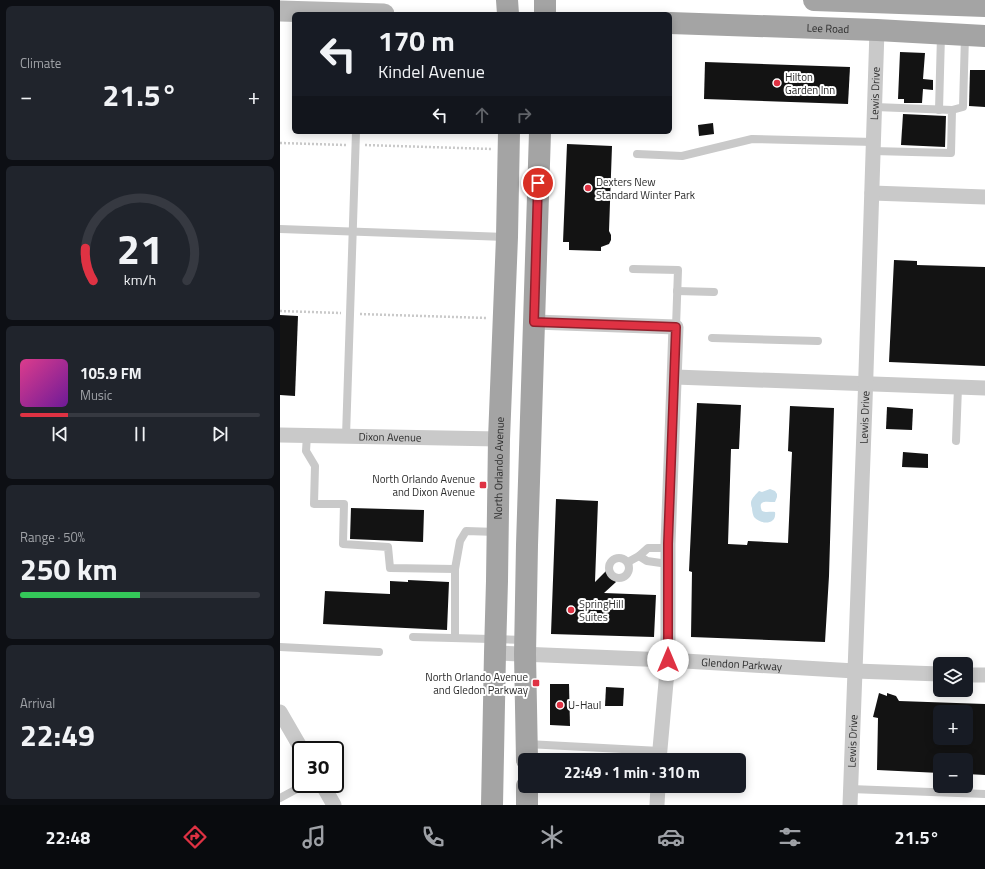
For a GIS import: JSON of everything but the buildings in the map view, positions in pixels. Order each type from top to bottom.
[{"type":"main road","points":[[508,0],[508,12]]},
{"type":"main road","points":[[545,0],[545,12]]},
{"type":"main road","points":[[814,0],[917,4],[980,4]]},
{"type":"main road","points":[[877,30],[884,20],[892,14],[917,4]]},
{"type":"main road","name":"Lee Road","points":[[672,23],[877,30],[975,36]]},
{"type":"main road","name":"North Orlando Avenue","points":[[492,805],[499,439],[507,237],[509,134]]},
{"type":"main road","points":[[527,752],[525,647],[526,545],[540,134]]},
{"type":"main road","points":[[507,237],[519,247],[526,261],[535,294]]},
{"type":"main road","points":[[527,793],[527,805]]},
{"type":"street","points":[[280,11],[307,12]]},
{"type":"street","name":"Lewis Drive","points":[[850,805],[866,384],[877,30]]},
{"type":"street","points":[[872,194],[985,197]]},
{"type":"street","points":[[534,322],[676,327],[668,548],[668,660],[659,753]]},
{"type":"street","points":[[675,377],[985,388]]},
{"type":"street","name":"Dixon Avenue","points":[[280,435],[499,439]]},
{"type":"street","name":"Glendon Parkway","points":[[495,646],[525,647],[668,660],[855,671],[933,674]]},
{"type":"street","points":[[973,675],[985,675]]},
{"type":"street","points":[[280,712],[297,741]]},
{"type":"street","points":[[327,793],[334,805]]},
{"type":"street","points":[[657,805],[658,793]]},
{"type":"lane","points":[[939,110],[941,34]]},
{"type":"lane","points":[[875,107],[939,110],[952,110],[963,107],[975,36]]},
{"type":"lane","points":[[636,154],[682,156],[752,139],[873,146],[951,154],[952,110]]},
{"type":"lane","points":[[346,436],[356,134]]},
{"type":"lane","points":[[280,229],[507,237]]},
{"type":"lane","points":[[633,269],[678,270],[676,327]]},
{"type":"lane","points":[[677,291],[714,292]]},
{"type":"lane","points":[[712,338],[818,341]]},
{"type":"lane","points":[[956,441],[958,388]]},
{"type":"lane","points":[[307,436],[306,451],[315,466],[314,504],[344,504],[343,544],[388,547],[390,568],[455,569]]},
{"type":"lane","points":[[455,638],[455,569],[460,541],[466,530],[498,532]]},
{"type":"lane","points":[[628,562],[639,556],[648,548],[668,548]]},
{"type":"lane","points":[[639,556],[647,561],[668,564]]},
{"type":"lane","points":[[413,637],[455,638],[495,646]]},
{"type":"lane","points":[[280,647],[379,652]]},
{"type":"lane","points":[[527,752],[571,753]]},
{"type":"lane","points":[[850,789],[985,794]]},
{"type":"lane","points":[[280,798],[292,792]]},
{"type":"path","points":[[280,143],[494,149]]},
{"type":"path","points":[[280,311],[488,318]]},
{"type":"water","points":[[770,489],[775,491],[777,494],[775,502],[764,502],[762,503],[761,507],[762,511],[775,512],[774,519],[768,522],[757,520],[752,512],[751,502],[759,491],[762,492]]},
{"type":"place","name":"Hilton Garden Inn","points":[[777,83]]},
{"type":"place","name":"Dexters New Standard Winter Park","points":[[588,188]]},
{"type":"place","name":"North Orlando Avenue and Dixon Avenue","points":[[483,485]]},
{"type":"place","name":"SpringHill Suites","points":[[571,610]]},
{"type":"place","name":"North Orlando Avenue and Gledon Parkway","points":[[536,683]]},
{"type":"place","name":"U-Haul","points":[[560,705]]},
{"type":"route","points":[[538,183],[534,322],[676,327],[668,544],[668,660]]}]
